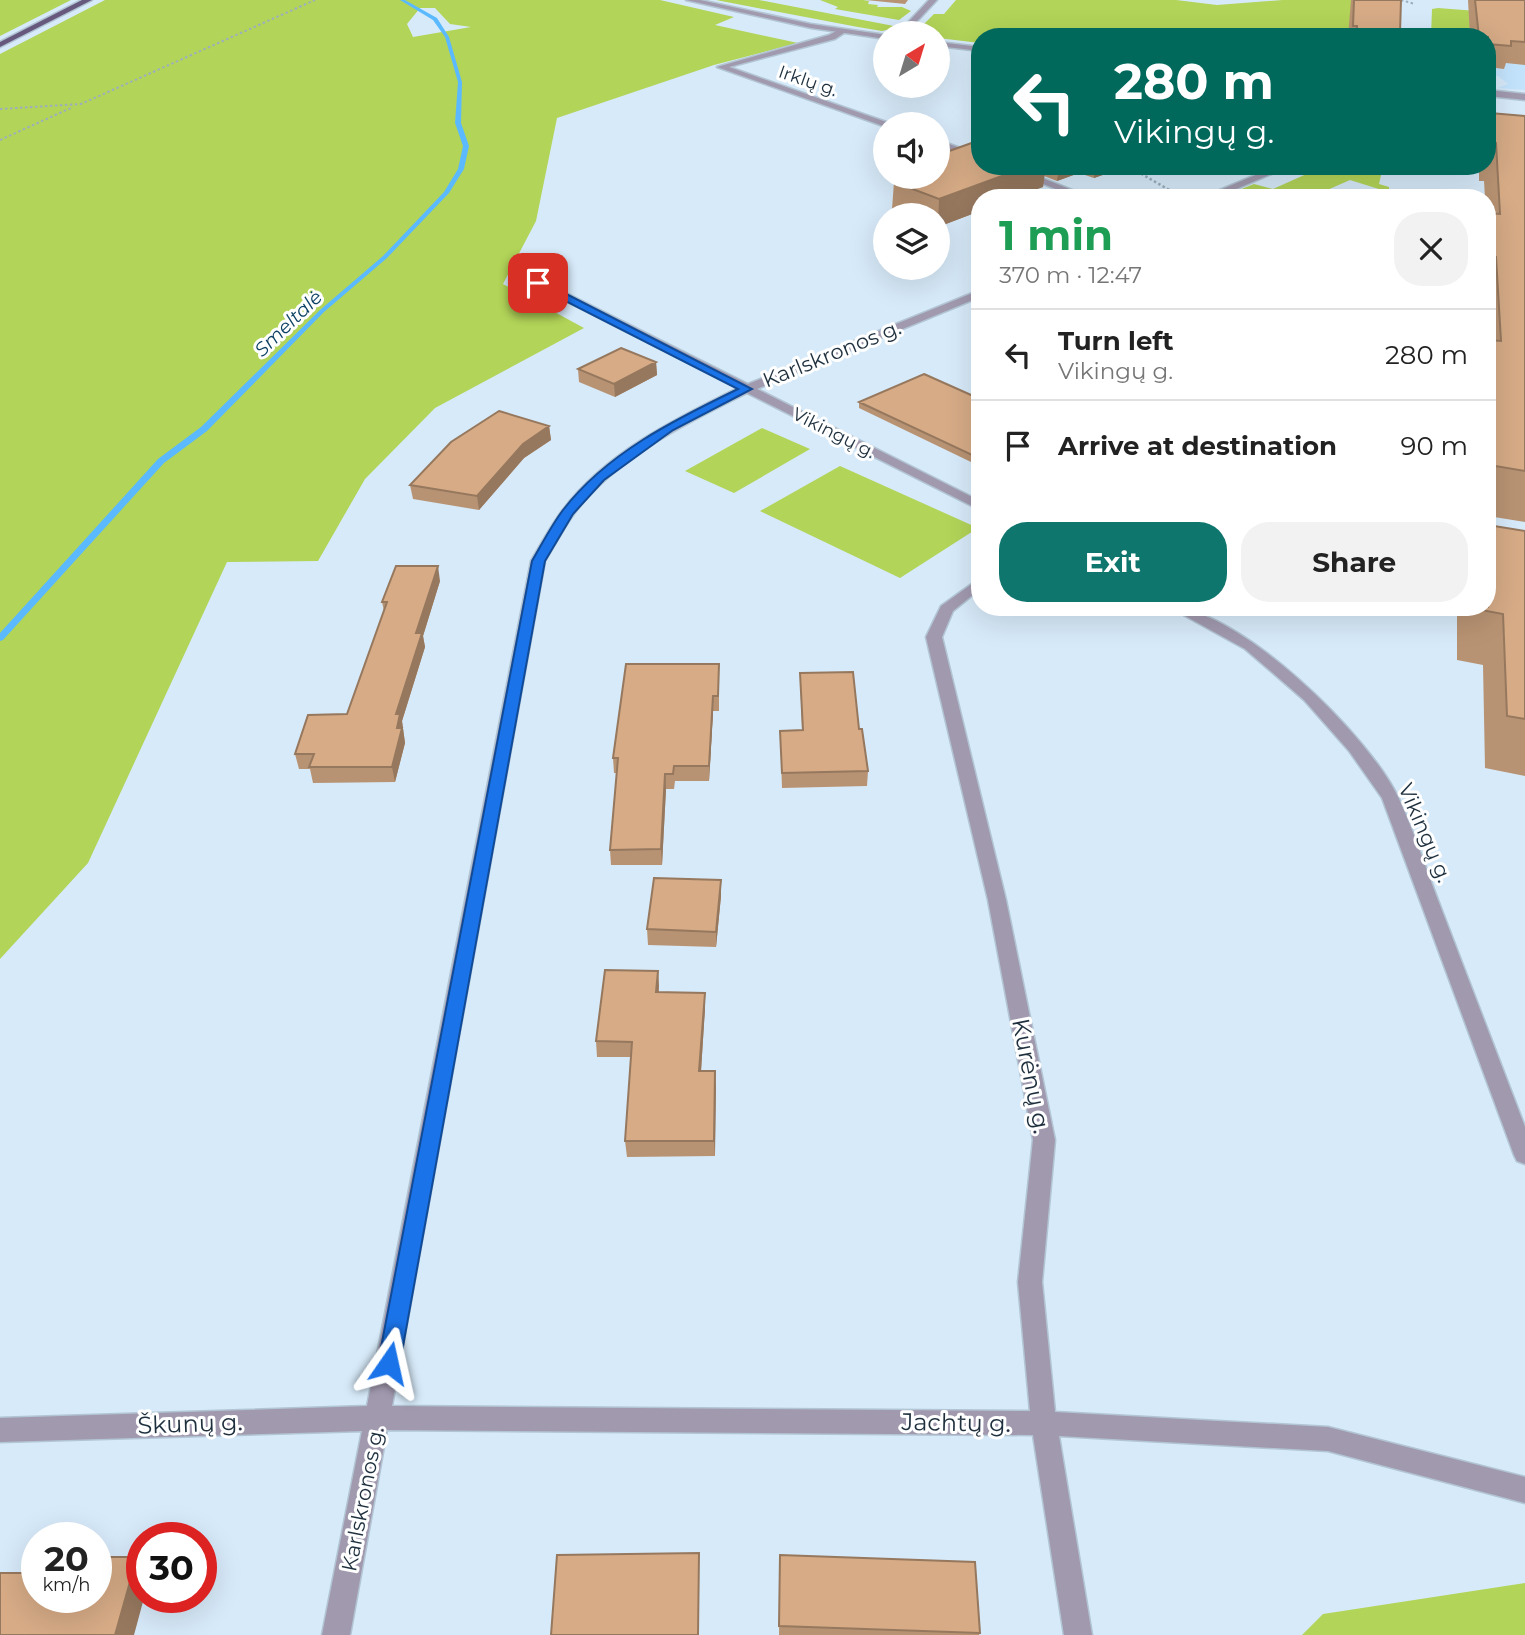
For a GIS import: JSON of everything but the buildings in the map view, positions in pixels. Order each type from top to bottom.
[{"type":"main road","points":[[0,45],[88,0]]},
{"type":"street","points":[[690,0],[873,35]]},
{"type":"street","points":[[913,21],[933,0]]},
{"type":"street","name":"Irklų g.","points":[[843,31],[832,37],[721,67],[873,120]]},
{"type":"street","points":[[950,45],[971,48]]},
{"type":"street","points":[[1496,94],[1525,97]]},
{"type":"street","points":[[950,148],[971,155]]},
{"type":"street","points":[[1027,175],[1063,189]]},
{"type":"street","points":[[1228,189],[1264,175]]},
{"type":"street","name":"Vikingų g.","points":[[538,283],[971,502]]},
{"type":"street","name":"Karlskronos g.","points":[[336,1635],[379,1418],[538,561],[568,512],[600,478],[668,427],[746,389],[971,297]]},
{"type":"street","name":"Kurėnų g.","points":[[971,589],[946,609],[934,637],[997,900],[1044,1140],[1030,1282],[1044,1423],[1077,1635]]},
{"type":"street","name":"Vikingų g.","points":[[1193,616],[1250,646],[1310,697],[1355,747],[1390,797],[1525,1155]]},
{"type":"street","name":"Jachtų g.","points":[[379,1418],[1044,1423],[1328,1439],[1525,1490]]},
{"type":"street","name":"Škunų g.","points":[[0,1430],[379,1418]]},
{"type":"path","points":[[0,140],[315,0]]},
{"type":"path","points":[[1401,0],[1415,4]]},
{"type":"path","points":[[0,109],[80,104]]},
{"type":"path","points":[[1143,175],[1168,189]]},
{"type":"shaded area","points":[[1496,40],[1525,43],[1525,90],[1498,88],[1508,84],[1498,76]]},
{"type":"green space","points":[[0,0],[71,0],[0,36]]},
{"type":"green space","points":[[105,0],[660,0],[734,17],[715,25],[798,43],[714,65],[557,118],[536,221],[503,284],[584,328],[435,408],[365,479],[318,561],[227,562],[88,863],[0,959],[0,54]],"holes":[[[420,8],[435,8],[450,24],[471,27],[413,37],[407,24]]]},
{"type":"green space","points":[[716,0],[759,0],[873,22],[873,29]]},
{"type":"green space","points":[[820,0],[863,0],[869,1],[868,4],[878,5],[877,7],[902,7],[911,11],[899,20],[835,9],[838,7]]},
{"type":"green space","points":[[956,0],[1176,0],[1217,5],[1283,0],[1400,0],[1363,28],[971,28],[971,42],[950,39],[950,21],[927,21],[934,14],[944,14]]},
{"type":"green space","points":[[1432,9],[1503,13],[1494,28],[1431,28]]},
{"type":"green space","points":[[1304,175],[1381,175],[1379,184],[1389,189],[1379,189],[1350,180],[1330,189],[1273,189]]},
{"type":"green space","points":[[1254,184],[1273,189],[1242,189]]},
{"type":"green space","points":[[762,428],[810,449],[734,493],[685,471]]},
{"type":"green space","points":[[840,466],[971,525],[971,532],[900,578],[760,511]]},
{"type":"green space","points":[[1525,1583],[1525,1635],[1302,1635],[1323,1614]]},
{"type":"waterway","name":"Smeltalė","points":[[0,638],[161,461],[204,429],[322,311],[385,257],[446,193],[461,169],[466,146],[458,123],[460,82],[447,37],[435,19],[402,0]]},
{"type":"route","points":[[389,1363],[538,561],[568,512],[600,478],[668,427],[746,389],[538,283]]}]
